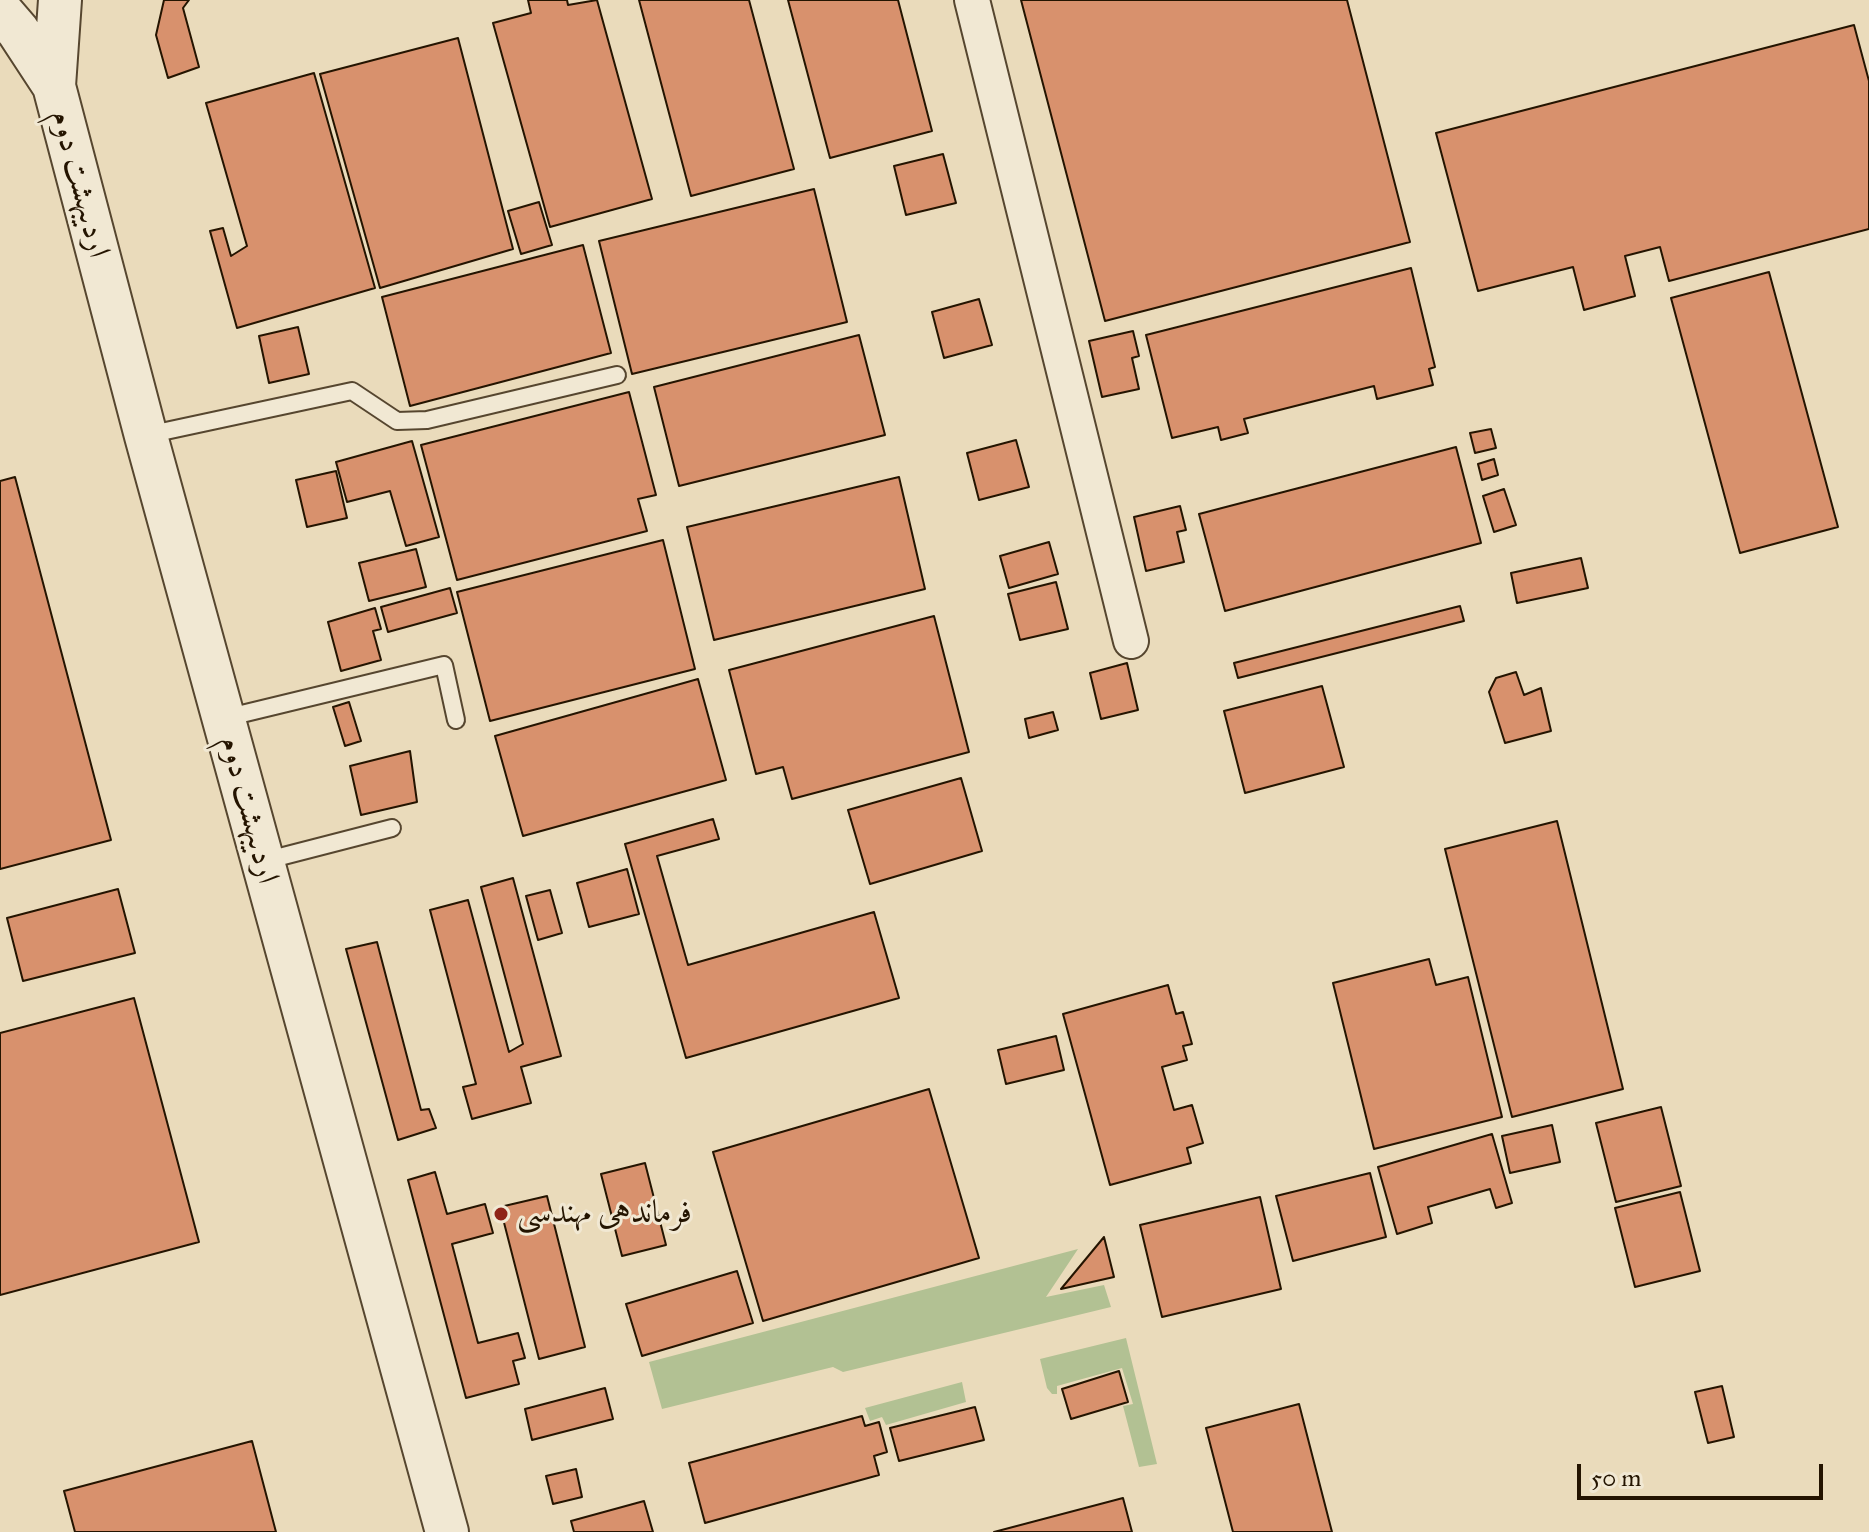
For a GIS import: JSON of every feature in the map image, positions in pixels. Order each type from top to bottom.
[{"type":"street","name":"اردیبهشت دوم","points":[[54,86],[60,0]]},
{"type":"street","points":[[972,0],[1131,641]]},
{"type":"street","name":"اردیبهشت دوم","points":[[0,10],[18,31],[54,86],[146,436],[447,1532]]},
{"type":"lane","points":[[146,436],[352,391],[397,421],[427,420],[617,375]]},
{"type":"lane","points":[[223,718],[444,665],[456,720]]},
{"type":"lane","points":[[263,862],[392,828]]},
{"type":"green space","points":[[1078,1249],[1046,1297],[1104,1285],[1111,1307],[843,1372],[833,1367],[662,1409],[649,1362]]},
{"type":"green space","points":[[1126,1338],[1157,1464],[1139,1467],[1123,1406],[1133,1404],[1122,1368],[1057,1386],[1057,1394],[1052,1394],[1047,1388],[1040,1359]]},
{"type":"green space","points":[[962,1382],[966,1402],[886,1425],[882,1417],[870,1421],[865,1408]]},
{"type":"building","points":[[164,0],[189,0],[183,8],[199,67],[168,78],[156,35]]},
{"type":"building","points":[[528,0],[567,0],[568,5],[597,0],[652,199],[550,227],[493,23],[531,13]]},
{"type":"building","points":[[639,0],[749,0],[794,169],[691,196]]},
{"type":"building","points":[[788,0],[898,0],[932,131],[830,158]]},
{"type":"building","points":[[1021,0],[1347,0],[1410,242],[1105,321]]},
{"type":"building","points":[[1854,25],[1869,81],[1869,229],[1669,281],[1660,247],[1625,256],[1635,296],[1584,310],[1573,267],[1478,291],[1436,133]]},
{"type":"building","points":[[458,38],[513,249],[380,288],[320,74]]},
{"type":"building","points":[[314,73],[375,288],[237,328],[210,231],[223,228],[231,256],[247,246],[206,103]]},
{"type":"building","points":[[943,154],[956,203],[906,215],[894,166]]},
{"type":"building","points":[[814,189],[847,322],[632,374],[599,241]]},
{"type":"building","points":[[539,202],[552,245],[521,254],[508,211]]},
{"type":"building","points":[[583,245],[611,353],[410,406],[382,297]]},
{"type":"building","points":[[1411,268],[1435,367],[1429,369],[1433,385],[1377,399],[1374,386],[1244,419],[1248,433],[1221,440],[1218,427],[1172,438],[1146,335]]},
{"type":"building","points":[[1769,272],[1838,527],[1740,553],[1671,298]]},
{"type":"building","points":[[979,299],[992,345],[944,358],[932,312]]},
{"type":"building","points":[[298,327],[309,374],[269,383],[259,336]]},
{"type":"building","points":[[1133,331],[1139,356],[1132,358],[1139,389],[1102,397],[1089,341]]},
{"type":"building","points":[[859,335],[885,435],[679,486],[654,387]]},
{"type":"building","points":[[629,392],[656,495],[638,499],[647,531],[457,580],[421,445]]},
{"type":"building","points":[[1491,429],[1496,448],[1475,453],[1470,433]]},
{"type":"building","points":[[1016,440],[1029,487],[979,500],[967,453]]},
{"type":"building","points":[[412,441],[439,537],[406,546],[390,491],[347,502],[336,462]]},
{"type":"building","points":[[1456,447],[1481,543],[1225,611],[1199,514]]},
{"type":"building","points":[[1494,459],[1498,475],[1482,480],[1478,464]]},
{"type":"building","points":[[336,471],[347,518],[307,527],[296,480]]},
{"type":"building","points":[[15,477],[111,840],[0,869],[0,481]]},
{"type":"building","points":[[899,477],[925,589],[714,640],[687,527]]},
{"type":"building","points":[[1504,489],[1516,525],[1494,532],[1483,496]]},
{"type":"building","points":[[1180,506],[1186,530],[1177,532],[1184,562],[1146,571],[1134,517]]},
{"type":"building","points":[[663,540],[695,669],[490,721],[457,592]]},
{"type":"building","points":[[1049,542],[1058,574],[1009,588],[1000,556]]},
{"type":"building","points":[[416,549],[426,587],[369,601],[359,563]]},
{"type":"building","points":[[1581,558],[1588,588],[1517,603],[1511,573]]},
{"type":"building","points":[[1056,582],[1068,629],[1020,640],[1008,594]]},
{"type":"building","points":[[450,588],[457,613],[388,632],[381,607]]},
{"type":"building","points":[[1460,606],[1464,621],[1238,678],[1234,663]]},
{"type":"building","points":[[375,608],[381,629],[373,631],[381,660],[341,671],[328,622]]},
{"type":"building","points":[[934,616],[969,752],[792,799],[783,767],[756,774],[729,670]]},
{"type":"building","points":[[1127,663],[1138,710],[1101,719],[1090,673]]},
{"type":"building","points":[[1516,672],[1524,695],[1541,688],[1551,731],[1505,743],[1489,692],[1496,678]]},
{"type":"building","points":[[698,679],[726,780],[523,836],[495,736]]},
{"type":"building","points":[[1322,686],[1344,767],[1245,793],[1224,711]]},
{"type":"building","points":[[349,702],[361,741],[345,746],[333,707]]},
{"type":"building","points":[[1053,712],[1058,730],[1029,738],[1025,719]]},
{"type":"building","points":[[410,751],[417,802],[361,815],[350,766]]},
{"type":"building","points":[[961,778],[982,851],[870,884],[848,810]]},
{"type":"building","points":[[713,819],[719,839],[657,856],[688,965],[874,912],[899,998],[686,1058],[625,844]]},
{"type":"building","points":[[1557,821],[1623,1089],[1512,1117],[1445,849]]},
{"type":"building","points":[[627,869],[639,914],[589,927],[577,883]]},
{"type":"building","points":[[513,878],[561,1056],[521,1067],[531,1103],[472,1119],[463,1087],[476,1084],[430,910],[468,900],[509,1052],[523,1044],[481,887]]},
{"type":"building","points":[[118,889],[135,953],[23,981],[7,918]]},
{"type":"building","points":[[550,890],[562,933],[538,940],[526,896]]},
{"type":"building","points":[[377,942],[421,1110],[429,1109],[436,1128],[398,1140],[346,949]]},
{"type":"building","points":[[1429,959],[1436,985],[1468,977],[1502,1117],[1374,1149],[1333,983]]},
{"type":"building","points":[[1168,985],[1176,1014],[1183,1012],[1192,1044],[1183,1046],[1187,1060],[1162,1067],[1174,1110],[1192,1105],[1203,1143],[1187,1148],[1191,1163],[1110,1185],[1063,1014]]},
{"type":"building","points":[[134,998],[199,1242],[0,1295],[0,1033]]},
{"type":"building","points":[[1056,1036],[1064,1070],[1006,1084],[998,1050]]},
{"type":"building","points":[[929,1089],[979,1258],[763,1321],[713,1152]]},
{"type":"building","points":[[1661,1107],[1681,1186],[1616,1202],[1596,1123]]},
{"type":"building","points":[[1552,1125],[1560,1162],[1510,1173],[1502,1136]]},
{"type":"building","points":[[1492,1134],[1512,1203],[1496,1208],[1490,1189],[1428,1207],[1432,1223],[1397,1234],[1378,1167]]},
{"type":"building","points":[[645,1163],[666,1245],[622,1256],[601,1174]]},
{"type":"building","points":[[435,1172],[447,1214],[485,1204],[493,1233],[452,1244],[478,1343],[518,1333],[525,1358],[513,1361],[519,1384],[466,1398],[408,1180]]},
{"type":"building","points":[[1370,1173],[1386,1237],[1293,1261],[1276,1196]]},
{"type":"building","points":[[1680,1192],[1700,1271],[1635,1287],[1615,1208]]},
{"type":"building","points":[[547,1196],[585,1347],[539,1359],[500,1207]]},
{"type":"building","points":[[1260,1197],[1281,1289],[1162,1317],[1140,1225]]},
{"type":"building","points":[[1104,1237],[1114,1277],[1061,1289]]},
{"type":"building","points":[[737,1271],[753,1323],[642,1356],[626,1304]]},
{"type":"building","points":[[1119,1371],[1128,1402],[1071,1419],[1062,1389]]},
{"type":"building","points":[[1722,1386],[1734,1437],[1708,1443],[1695,1392]]},
{"type":"building","points":[[605,1388],[613,1419],[532,1440],[525,1409]]},
{"type":"building","points":[[1299,1404],[1332,1532],[1233,1532],[1206,1428]]},
{"type":"building","points":[[975,1407],[984,1440],[899,1461],[890,1428]]},
{"type":"building","points":[[862,1416],[865,1426],[879,1422],[887,1452],[874,1456],[879,1475],[705,1523],[689,1463]]},
{"type":"building","points":[[252,1441],[276,1532],[75,1532],[64,1491]]},
{"type":"building","points":[[576,1469],[582,1497],[553,1504],[546,1476]]},
{"type":"building","points":[[1123,1498],[1132,1532],[994,1532]]},
{"type":"building","points":[[644,1501],[653,1532],[574,1532],[571,1521]]},
{"type":"place","name":"فرماندهی مهندسی","points":[[501,1214]]}]
